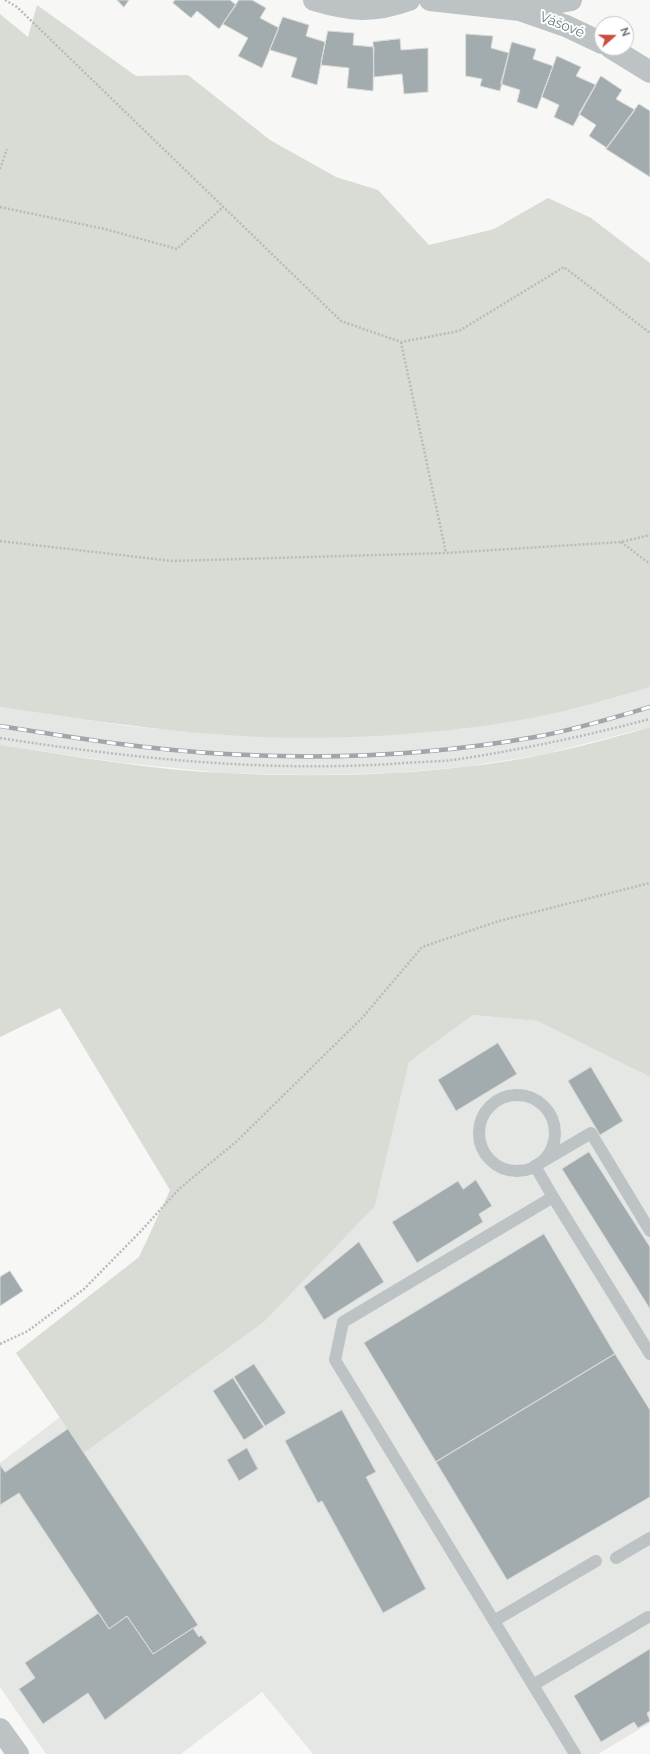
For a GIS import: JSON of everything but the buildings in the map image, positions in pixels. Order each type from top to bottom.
[{"type":"street","points":[[314,0],[341,7],[364,10],[389,8],[409,0]]},
{"type":"street","name":"Vášové","points":[[430,0],[520,10],[566,26],[594,39]]},
{"type":"street","name":"Vášové","points":[[520,10],[571,0]]},
{"type":"street","points":[[624,56],[650,72]]},
{"type":"street","points":[[0,1729],[18,1754]]},
{"type":"lane","points":[[535,1166],[545,1158],[551,1148],[555,1135],[553,1123],[548,1112],[539,1102],[528,1097],[516,1095],[503,1097],[492,1104],[484,1113],[480,1124],[479,1137],[482,1149],[489,1159],[505,1168],[523,1170],[535,1166],[591,1133],[650,1231]]},
{"type":"lane","points":[[535,1166],[650,1354]]},
{"type":"lane","points":[[553,1197],[343,1322],[335,1360],[575,1754]]},
{"type":"lane","points":[[616,1558],[650,1538]]},
{"type":"lane","points":[[494,1621],[596,1561]]},
{"type":"lane","points":[[533,1685],[648,1616]]},
{"type":"path","points":[[5,0],[17,7],[341,322],[401,342],[459,332],[564,267],[650,333]]},
{"type":"path","points":[[0,169],[7,149]]},
{"type":"path","points":[[0,207],[105,229],[177,249],[223,207]]},
{"type":"path","points":[[401,342],[446,553]]},
{"type":"path","points":[[0,541],[172,561],[446,553],[621,542],[650,535]]},
{"type":"path","points":[[621,542],[650,564]]},
{"type":"path","points":[[0,738],[129,756],[236,765],[352,766],[452,760],[574,739],[650,719]]},
{"type":"path","points":[[0,1344],[28,1331],[84,1289],[141,1232],[179,1189],[237,1141],[363,1017],[422,947],[499,921],[650,883]]},
{"type":"shaded area","points":[[37,5],[136,76],[188,75],[270,140],[336,177],[378,190],[429,245],[494,229],[548,198],[591,218],[650,263],[650,687],[606,700],[532,718],[456,729],[379,736],[302,738],[198,733],[0,707],[0,14],[28,37]]},
{"type":"shaded area","points":[[650,687],[650,727],[541,755],[464,767],[393,773],[311,775],[224,773],[123,763],[0,745],[0,707],[128,726],[226,735],[459,729],[533,717],[607,700]]},
{"type":"shaded area","points":[[650,727],[650,1077],[537,1021],[473,1015],[409,1062],[375,1206],[264,1322],[84,1453],[16,1353],[139,1257],[170,1190],[60,1008],[0,1037],[0,745],[169,769],[285,775],[345,775],[434,770],[510,761],[581,746]]},
{"type":"shaded area","points":[[473,1015],[537,1021],[650,1077],[650,1723],[598,1754],[313,1754],[262,1692],[181,1754],[46,1754],[0,1687],[0,1463],[60,1417],[84,1453],[264,1322],[375,1206],[409,1062]]},
{"type":"railway","points":[[0,726],[169,750],[265,756],[342,756],[420,752],[535,737],[593,724],[650,707]]}]
